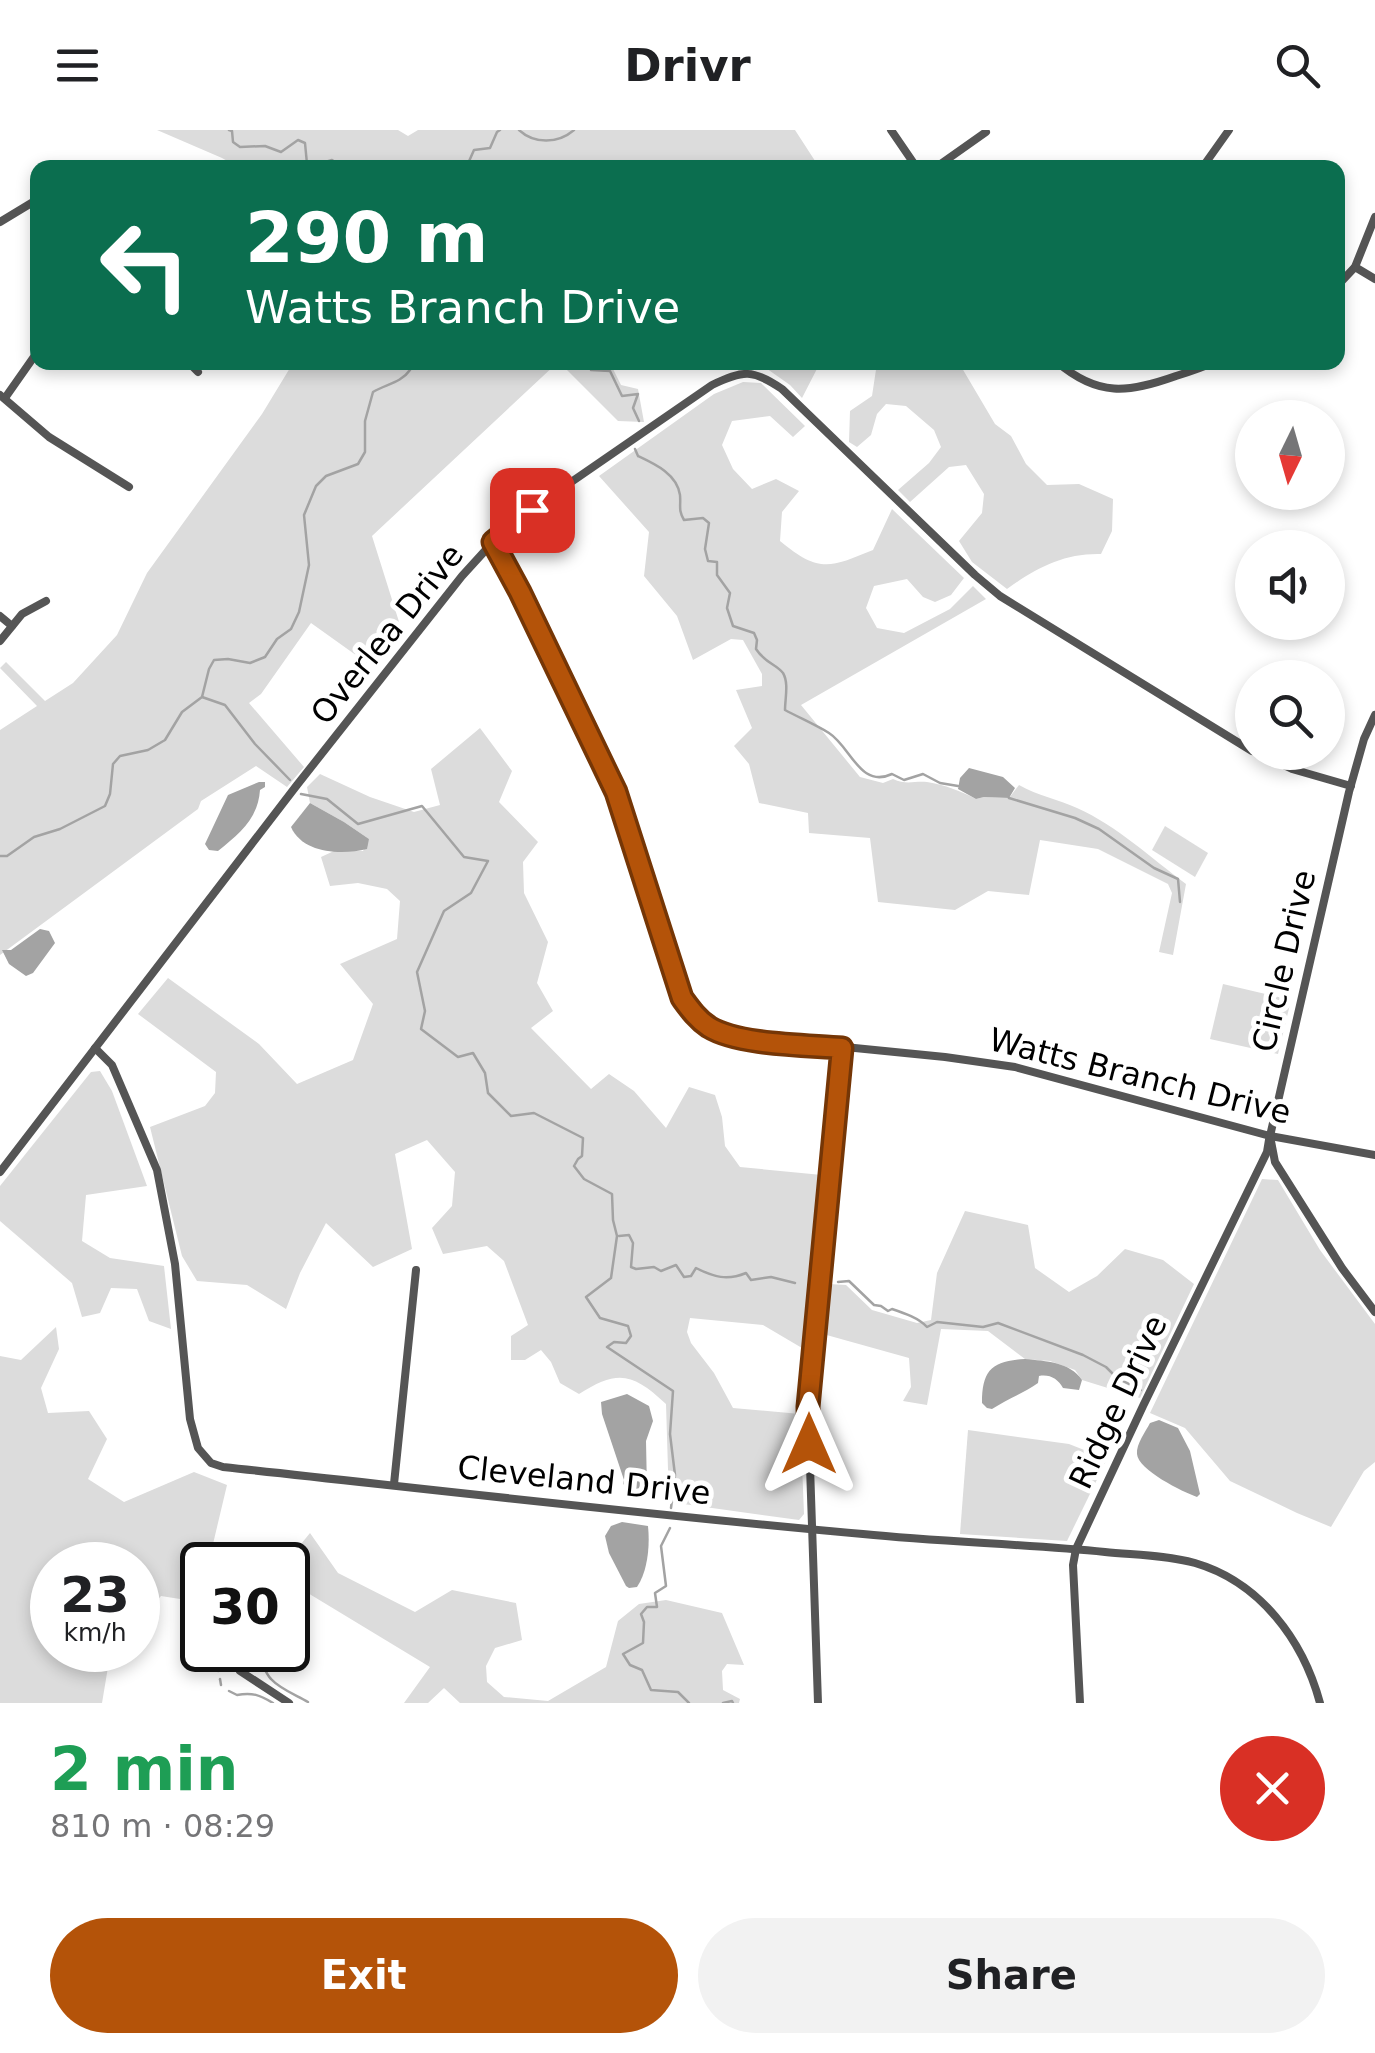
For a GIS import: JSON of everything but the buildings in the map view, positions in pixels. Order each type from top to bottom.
[{"type":"street","points":[[891,130],[912,160]]},
{"type":"street","points":[[1208,160],[1229,130]]},
{"type":"street","points":[[946,160],[986,132]]},
{"type":"street","points":[[0,222],[30,204]]},
{"type":"street","points":[[1345,278],[1355,267],[1375,218]]},
{"type":"street","points":[[1355,267],[1375,279]]},
{"type":"street","points":[[30,362],[3,396],[49,438],[129,487]]},
{"type":"street","points":[[1066,370],[1088,383],[1115,390],[1140,389],[1192,370]]},
{"type":"street","name":"Overlea Drive","points":[[0,1172],[447,593],[493,542],[532,510],[712,385],[736,375],[764,376],[782,389],[1000,596],[1235,740]]},
{"type":"street","name":"Watts Branch Drive","points":[[493,542],[616,792],[682,998],[711,1028],[746,1038],[1015,1068],[1270,1136],[1375,1156]]},
{"type":"street","points":[[0,641],[22,614],[46,601]]},
{"type":"street","points":[[0,616],[12,626]]},
{"type":"street","name":"Circle Drive","points":[[1270,1136],[1350,786],[1375,716]]},
{"type":"street","name":"Overlea Drive","points":[[1295,770],[1350,786]]},
{"type":"street","name":"Cleveland Drive","points":[[94,1048],[112,1065],[157,1170],[175,1264],[190,1419],[198,1448],[211,1462],[223,1467],[812,1529],[1076,1549],[1196,1563],[1256,1596],[1286,1628],[1303,1655],[1320,1703]]},
{"type":"street","points":[[818,1703],[808,1407],[842,1048]]},
{"type":"street","points":[[1270,1136],[1275,1162],[1342,1268],[1375,1312]]},
{"type":"street","name":"Ridge Drive","points":[[1080,1703],[1073,1565],[1076,1549],[1266,1152],[1270,1136]]},
{"type":"street","points":[[394,1484],[416,1270]]},
{"type":"street","points":[[242,1672],[289,1703]]},
{"type":"shaded area","points":[[157,130],[398,130],[408,136],[418,130],[795,130],[814,160],[226,160]]},
{"type":"shaded area","points":[[289,370],[550,370],[372,536],[400,625],[367,663],[311,623],[261,694],[249,703],[304,767],[287,787],[256,766],[201,801],[198,809],[0,955],[0,730],[37,706],[0,668],[6,662],[45,701],[73,683],[117,635],[147,573],[262,414]]},
{"type":"shaded area","points":[[567,370],[614,370],[621,385],[638,389],[644,422],[618,421]]},
{"type":"shaded area","points":[[769,370],[816,370],[802,398]]},
{"type":"shaded area","points":[[876,370],[963,370],[995,424],[1011,436],[1026,464],[1047,485],[1079,484],[1113,499],[1112,531],[1101,554],[1051,563],[1007,589],[972,562],[959,541],[982,513],[984,494],[966,465],[949,467],[910,502],[898,490],[941,447],[934,430],[906,406],[886,404],[877,414],[871,435],[857,447],[849,442],[850,411],[872,396]]},
{"type":"shaded area","points":[[743,382],[761,383],[805,426],[793,437],[770,416],[732,421],[722,445],[733,469],[752,489],[776,479],[799,491],[782,512],[780,541],[815,563],[835,564],[873,550],[892,509],[964,578],[951,595],[935,602],[923,597],[907,579],[874,586],[866,608],[877,628],[904,633],[950,609],[973,586],[986,599],[801,705],[860,777],[883,783],[893,779],[927,782],[976,799],[1009,798],[1019,785],[1092,815],[1120,833],[1186,884],[1173,955],[1159,952],[1172,893],[1168,884],[1098,849],[1040,840],[1029,895],[988,891],[955,910],[878,902],[870,838],[809,833],[808,813],[759,803],[749,764],[734,746],[752,728],[736,690],[762,686],[762,674],[743,640],[731,639],[693,660],[677,616],[644,576],[649,532],[599,476],[714,394]]},
{"type":"shaded area","points":[[480,728],[512,771],[499,802],[538,842],[523,862],[524,893],[548,942],[537,983],[553,1011],[531,1028],[591,1089],[609,1074],[634,1091],[666,1128],[689,1087],[715,1095],[725,1146],[740,1167],[822,1175],[802,1348],[763,1325],[690,1318],[687,1332],[733,1408],[800,1414],[804,1514],[799,1520],[669,1502],[666,1404],[644,1386],[625,1378],[604,1381],[579,1394],[560,1383],[541,1350],[525,1360],[511,1360],[511,1336],[528,1325],[504,1261],[487,1246],[443,1254],[432,1228],[452,1206],[455,1172],[427,1140],[395,1154],[412,1249],[373,1267],[326,1223],[286,1309],[247,1285],[197,1281],[182,1256],[150,1127],[205,1106],[215,1093],[216,1072],[138,1014],[168,978],[259,1044],[297,1084],[353,1060],[373,1004],[340,964],[397,939],[400,901],[387,889],[358,883],[330,886],[321,857],[334,851],[363,851],[369,839],[310,803],[307,787],[320,774],[414,812],[440,805],[431,769]]},
{"type":"shaded area","points":[[969,768],[1003,777],[1015,788],[1009,798],[976,799],[958,789],[960,778]]},
{"type":"shaded area","points":[[265,782],[265,787],[260,790],[256,809],[246,825],[218,851],[209,850],[205,844],[228,795]]},
{"type":"shaded area","points":[[310,803],[369,839],[367,849],[335,852],[304,843],[291,827]]},
{"type":"shaded area","points":[[1165,826],[1208,853],[1195,877],[1152,850]]},
{"type":"shaded area","points":[[40,929],[49,931],[55,943],[33,973],[26,976],[9,964],[2,950],[11,950]]},
{"type":"shaded area","points":[[1223,984],[1291,1000],[1278,1054],[1210,1039]]},
{"type":"shaded area","points":[[100,1071],[112,1091],[147,1186],[86,1195],[82,1241],[110,1258],[164,1266],[171,1329],[149,1321],[137,1289],[111,1288],[100,1313],[82,1317],[72,1283],[0,1221],[0,1186],[91,1072]]},
{"type":"shaded area","points":[[1262,1179],[1278,1180],[1320,1250],[1375,1324],[1375,1462],[1364,1471],[1331,1527],[1230,1481],[1185,1428],[1150,1413]]},
{"type":"shaded area","points":[[965,1211],[1028,1225],[1035,1268],[1069,1292],[1097,1276],[1125,1249],[1163,1260],[1194,1284],[1140,1398],[1082,1380],[1075,1370],[1050,1361],[1025,1359],[988,1331],[941,1329],[927,1405],[903,1401],[911,1387],[909,1358],[823,1334],[828,1284],[846,1285],[872,1310],[917,1323],[931,1320],[937,1273]]},
{"type":"shaded area","points":[[56,1327],[59,1349],[41,1388],[48,1413],[89,1411],[107,1439],[88,1479],[124,1502],[194,1472],[227,1485],[213,1542],[180,1542],[180,1599],[160,1597],[160,1542],[30,1542],[30,1672],[107,1672],[102,1703],[0,1703],[0,1356],[21,1360]]},
{"type":"shaded area","points":[[1025,1359],[1071,1369],[1082,1380],[1079,1390],[1063,1388],[1053,1378],[1039,1376],[1033,1387],[987,1408],[982,1403],[982,1392],[991,1369],[1004,1362]]},
{"type":"shaded area","points":[[627,1394],[649,1406],[653,1421],[646,1441],[647,1490],[631,1491],[623,1484],[602,1414],[601,1402]]},
{"type":"shaded area","points":[[1159,1420],[1178,1428],[1190,1451],[1200,1494],[1197,1497],[1162,1480],[1139,1460],[1137,1450],[1142,1438],[1150,1423]]},
{"type":"shaded area","points":[[968,1430],[1069,1444],[1107,1459],[1067,1541],[960,1534]]},
{"type":"shaded area","points":[[622,1522],[648,1526],[647,1558],[637,1587],[626,1586],[605,1536],[611,1526]]},
{"type":"shaded area","points":[[310,1533],[338,1573],[415,1612],[452,1590],[516,1603],[522,1640],[495,1648],[486,1666],[487,1682],[504,1697],[548,1701],[606,1667],[618,1621],[639,1604],[666,1600],[722,1613],[744,1665],[727,1664],[722,1671],[723,1690],[740,1699],[739,1703],[460,1703],[444,1688],[428,1703],[404,1703],[430,1667],[310,1594],[310,1542],[303,1542]]},
{"type":"waterway","points":[[229,130],[233,142],[240,147],[265,146],[281,152],[298,140],[305,143],[307,160]]},
{"type":"waterway","points":[[470,160],[474,150],[490,148],[500,130]]},
{"type":"waterway","points":[[519,130],[546,140],[561,138],[574,130]]},
{"type":"waterway","points":[[0,856],[7,856],[34,837],[60,829],[105,806],[113,764],[120,756],[148,750],[165,740],[182,712],[202,697],[214,660],[250,663],[265,657],[277,639],[291,629],[299,612],[309,565],[304,515],[316,486],[326,476],[358,464],[365,452],[365,421],[373,392],[398,381],[410,370]]},
{"type":"waterway","points":[[591,370],[610,371],[622,396],[638,394],[633,408],[639,421]]},
{"type":"waterway","points":[[635,449],[638,456],[675,481],[684,520],[703,518],[709,523],[705,549],[708,561],[717,562],[717,575],[730,593],[727,608],[733,626],[754,633],[756,649],[783,673],[785,710],[837,739],[872,776],[892,774],[904,780],[923,774],[958,786]]},
{"type":"waterway","points":[[202,697],[225,705],[290,780]]},
{"type":"waterway","points":[[301,794],[327,799],[358,824],[422,806],[464,857],[488,861],[471,893],[444,911],[417,972],[425,1011],[421,1029],[458,1057],[473,1053],[485,1073],[488,1093],[511,1116],[534,1113],[583,1138],[582,1156],[574,1166],[584,1179],[612,1194],[617,1236],[611,1278],[586,1297],[600,1318],[628,1326],[631,1336],[626,1343],[614,1342],[607,1347],[673,1391],[670,1434],[675,1475],[671,1508]]},
{"type":"waterway","points":[[1009,798],[1099,829],[1154,868],[1178,879],[1180,902]]},
{"type":"waterway","points":[[619,1236],[629,1235],[633,1243],[631,1267],[636,1269],[654,1267],[661,1271],[676,1265],[684,1277],[691,1276],[696,1268],[721,1277],[746,1273],[751,1280],[771,1277],[795,1283]]},
{"type":"waterway","points":[[838,1282],[849,1281],[874,1305],[906,1314],[927,1327],[937,1322],[983,1327],[998,1323],[1083,1355],[1141,1390]]},
{"type":"waterway","points":[[670,1528],[661,1546],[666,1586],[655,1593],[657,1607],[647,1607],[641,1614],[643,1643],[623,1654],[630,1665],[642,1670],[651,1690],[678,1692],[689,1703]]},
{"type":"waterway","points":[[266,1672],[283,1689],[308,1702]]},
{"type":"waterway","points":[[220,1679],[221,1685]]},
{"type":"waterway","points":[[229,1691],[256,1695],[273,1703]]},
{"type":"waterway","points":[[723,1703],[733,1703]]},
{"type":"route","points":[[532,510],[493,542],[616,792],[682,998],[699,1019],[724,1034],[842,1048],[818,1282],[808,1407],[809,1444]]}]
